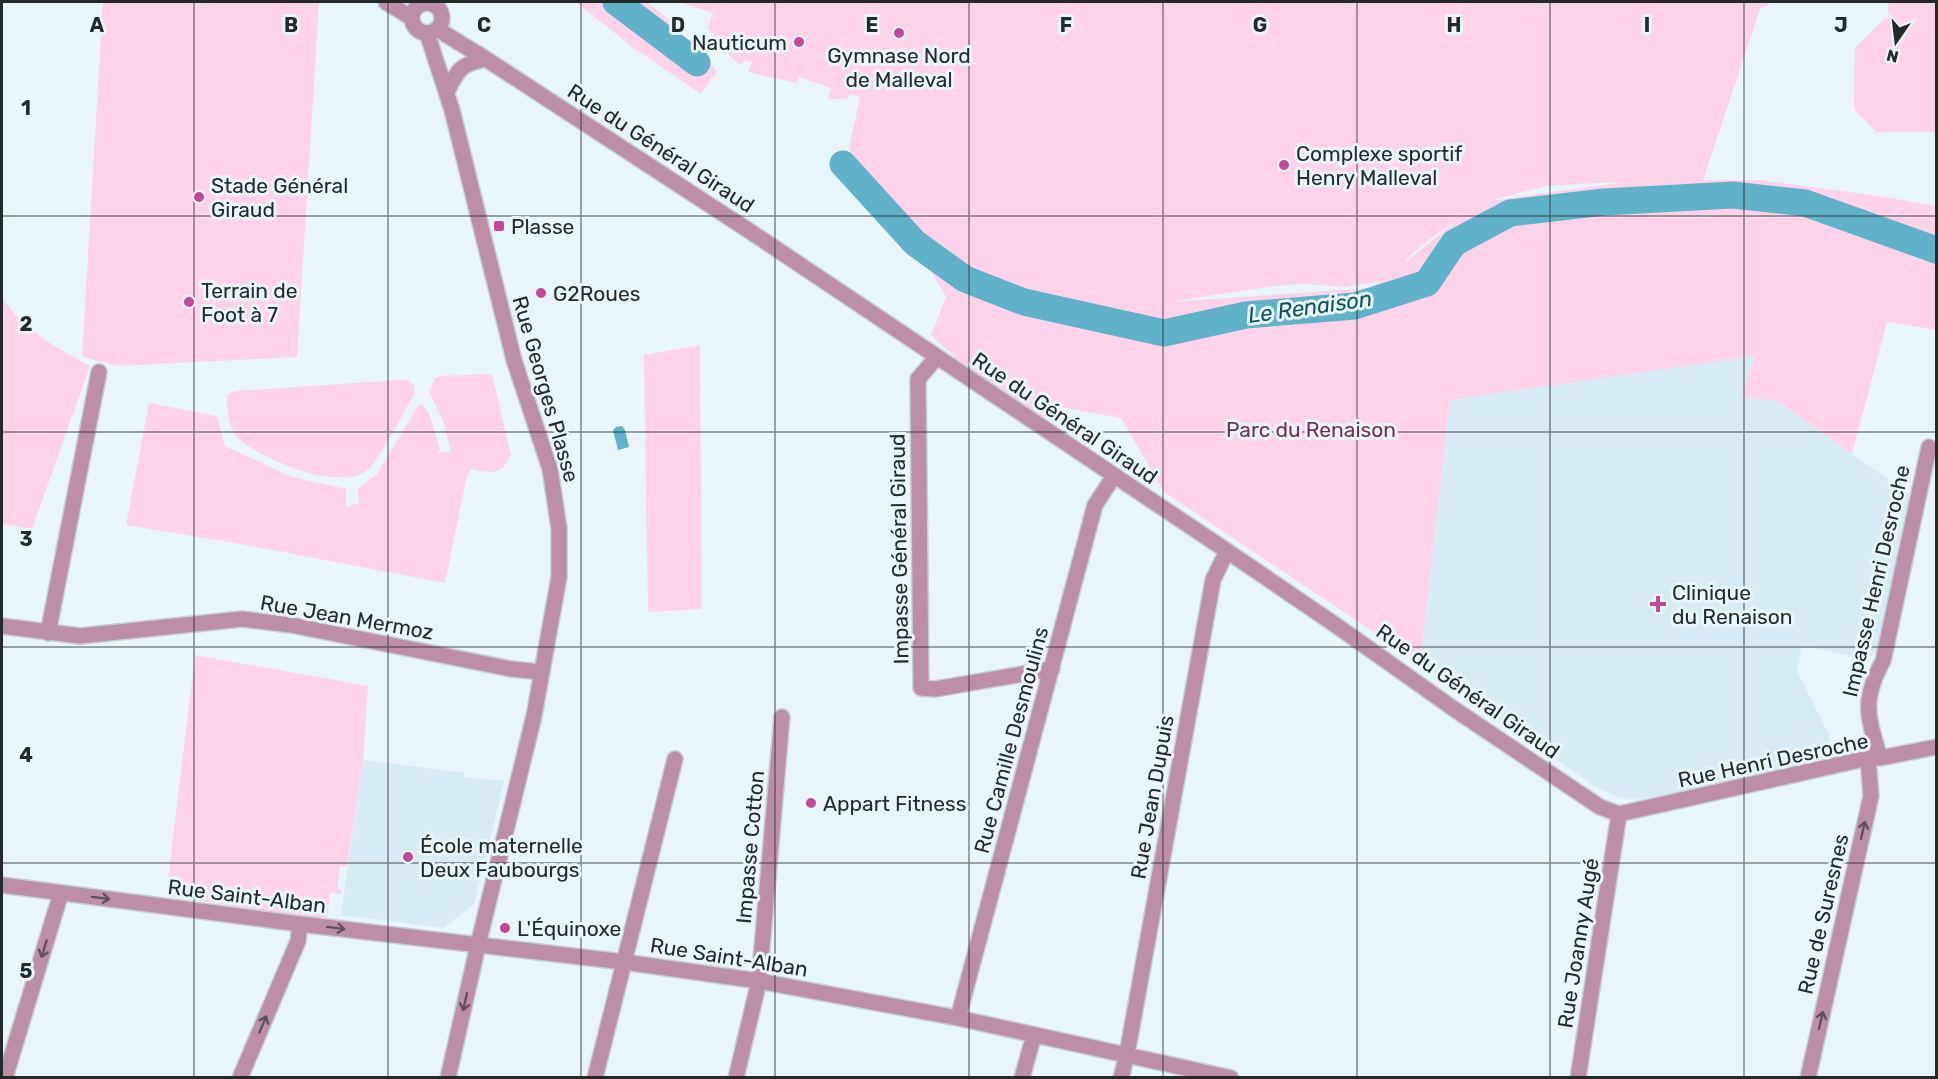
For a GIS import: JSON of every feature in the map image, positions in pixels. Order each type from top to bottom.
[{"type":"street","points":[[386,2],[436,6],[435,28],[415,27],[421,6]]},
{"type":"street","points":[[394,2],[421,6]]},
{"type":"street","name":"Rue du Général Giraud","points":[[435,28],[486,58],[1227,551],[1590,801],[1619,814]]},
{"type":"street","name":"Rue Georges Plasse","points":[[435,28],[447,92],[514,360],[550,469],[559,528],[560,577],[534,716],[448,1077]]},
{"type":"street","points":[[447,92],[457,70],[469,63],[486,58]]},
{"type":"street","name":"Impasse Général Giraud","points":[[937,357],[918,379],[921,688],[935,689],[1052,669]]},
{"type":"street","points":[[48,633],[99,372]]},
{"type":"street","name":"Impasse Henri Desroche","points":[[1874,758],[1868,717],[1868,696],[1882,661],[1929,447]]},
{"type":"street","name":"Rue Camille Desmoulins","points":[[958,1018],[1095,505],[1114,476]]},
{"type":"street","name":"Rue Jean Dupuis","points":[[1121,1077],[1128,1054],[1213,580],[1227,551]]},
{"type":"street","name":"Rue Jean Mermoz","points":[[2,626],[80,636],[242,619],[291,625],[511,669],[542,672]]},
{"type":"street","name":"Impasse Cotton","points":[[736,1077],[759,981],[782,717]]},
{"type":"street","name":"Rue Henri Desroche","points":[[1619,814],[1874,758],[1936,747]]},
{"type":"street","name":"Rue de Suresnes","points":[[1808,1077],[1871,796],[1874,758]]},
{"type":"street","points":[[595,1077],[675,759]]},
{"type":"street","name":"Rue Joanny Augé","points":[[1578,1077],[1619,814]]},
{"type":"street","name":"Rue Saint-Alban","points":[[2,885],[300,924],[624,962],[759,981],[958,1018],[1231,1077]]},
{"type":"street","points":[[5,1077],[61,893]]},
{"type":"street","points":[[240,1077],[298,941],[300,924]]},
{"type":"street","points":[[1022,1077],[1034,1035]]},
{"type":"shaded area","name":"Clinique du Renaison","points":[[1756,355],[1742,397],[1777,401],[1911,495],[1878,649],[1871,656],[1852,656],[1802,646],[1797,671],[1830,737],[1825,760],[1772,775],[1632,800],[1619,798],[1591,784],[1420,663],[1450,400]]},
{"type":"shaded area","points":[[363,760],[464,773],[463,777],[504,781],[474,904],[444,928],[341,915]]},
{"type":"green space","name":"Stade Général Giraud","points":[[103,2],[319,2],[297,357],[118,366],[82,357]]},
{"type":"green space","points":[[576,2],[647,2],[665,16],[717,71],[701,94],[631,46]]},
{"type":"green space","name":"Parc du Renaison","points":[[679,2],[1773,2],[1760,9],[1703,180],[1759,180],[1936,206],[1936,330],[1887,322],[1852,454],[1777,401],[1741,397],[1755,356],[1450,400],[1420,663],[1164,492],[1121,418],[1055,406],[1037,425],[961,363],[931,335],[946,297],[914,243],[849,149],[860,97],[850,94],[846,99],[828,99],[831,88],[799,77],[796,83],[748,72],[752,62],[745,60],[741,65],[731,57],[708,28],[713,13]],"holes":[[[1617,183],[1488,201],[1546,186]],[[1464,215],[1407,261],[1423,244]],[[1380,282],[1372,288],[1170,302],[1274,286],[1303,284],[1344,287]]]},
{"type":"green space","points":[[1888,2],[1936,2],[1936,132],[1876,132],[1854,109],[1855,48],[1884,19],[1888,19]]},
{"type":"green space","points":[[2,298],[31,329],[64,352],[90,366],[32,529],[2,524]]},
{"type":"green space","points":[[700,345],[702,609],[648,612],[644,355]]},
{"type":"green space","points":[[492,374],[511,455],[503,467],[495,472],[471,469],[467,475],[445,583],[126,525],[149,403],[217,416],[225,446],[292,477],[346,489],[346,507],[359,503],[358,488],[377,474],[418,406],[422,404],[429,413],[440,449],[438,453],[451,451],[443,421],[429,392],[435,378]]},
{"type":"green space","points":[[408,380],[414,385],[415,392],[378,457],[366,471],[353,476],[337,478],[319,475],[264,455],[238,438],[228,417],[228,394],[235,391]]},
{"type":"green space","points":[[195,655],[368,686],[363,760],[347,867],[340,866],[337,889],[341,890],[341,894],[330,893],[327,920],[166,896]]},
{"type":"water","points":[[622,426],[629,447],[618,450],[613,430]]},
{"type":"waterway","name":"Le Renaison","points":[[616,2],[697,63]]},
{"type":"waterway","name":"Le Renaison","points":[[843,164],[915,243],[965,279],[1024,302],[1164,333],[1246,315],[1355,306],[1427,283],[1454,243],[1510,213],[1604,202],[1733,195],[1805,203],[1936,250]]},
{"type":"place","name":"Gymnase Nord de Malleval","points":[[899,33]]},
{"type":"place","name":"Nauticum","points":[[799,42]]},
{"type":"place","name":"Complexe sportif Henry Malleval","points":[[1284,165]]},
{"type":"place","name":"Stade Général Giraud","points":[[199,197]]},
{"type":"place","name":"Plasse","points":[[499,226]]},
{"type":"place","name":"G2Roues","points":[[541,293]]},
{"type":"place","name":"Terrain de Foot à 7","points":[[189,302]]},
{"type":"place","name":"Clinique du Renaison","points":[[1658,604]]},
{"type":"place","name":"Appart Fitness","points":[[811,803]]},
{"type":"place","name":"École maternelle Deux Faubourgs","points":[[408,857]]},
{"type":"place","name":"L'Équinoxe","points":[[505,928]]}]
